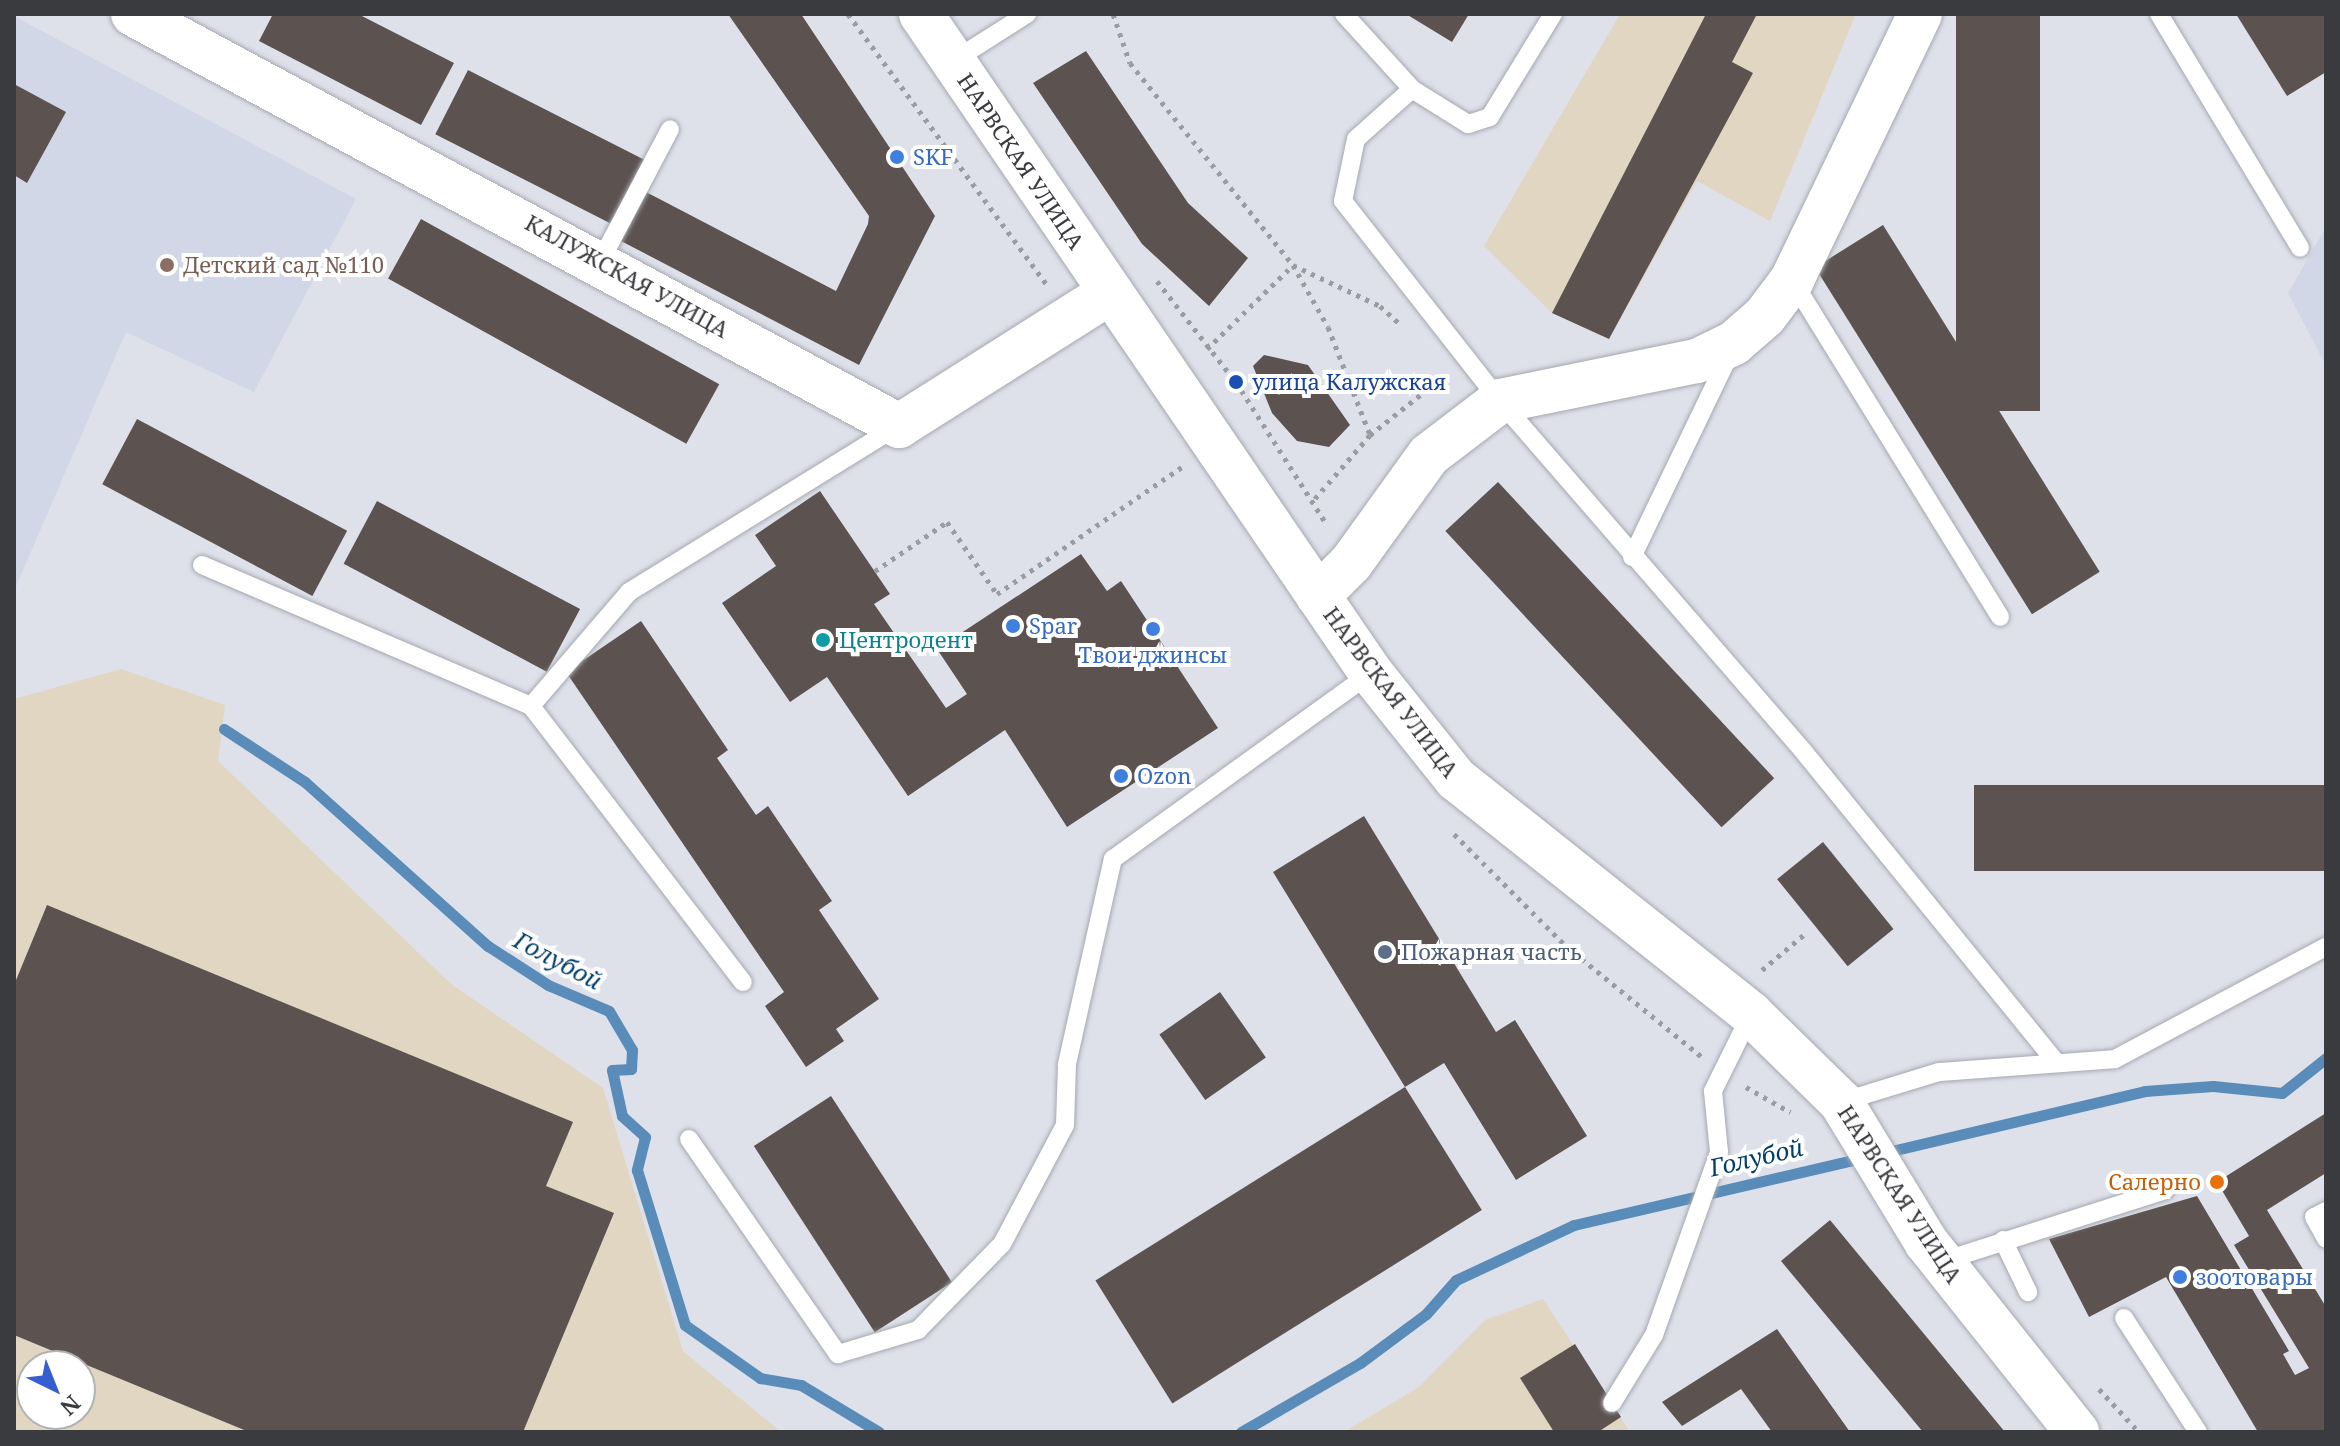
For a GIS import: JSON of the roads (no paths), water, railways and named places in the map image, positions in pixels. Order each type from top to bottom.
[{"type":"street","name":"КАЛУЖСКАЯ УЛИЦА","points":[[133,14],[600,262],[899,426]]},
{"type":"street","name":"НАРВСКАЯ УЛИЦА","points":[[921,14],[1371,673],[1456,779],[1751,996],[1848,1114],[1941,1262],[2077,1432]]},
{"type":"street","points":[[1318,596],[1351,563],[1429,455],[1500,401],[1697,361],[1734,343],[1792,280],[1920,14]]},
{"type":"street","points":[[899,426],[1109,293]]},
{"type":"lane","points":[[953,61],[1027,14]]},
{"type":"lane","points":[[1344,14],[1412,89],[1468,124],[1490,117],[1553,14]]},
{"type":"lane","points":[[2159,14],[2300,248]]},
{"type":"lane","points":[[1412,89],[1356,139],[1344,170],[1343,201],[1500,401],[1804,752],[2054,1060]]},
{"type":"lane","points":[[600,262],[670,129]]},
{"type":"lane","points":[[1792,280],[2000,617]]},
{"type":"lane","points":[[1632,557],[1734,343]]},
{"type":"lane","points":[[531,706],[629,592],[899,426]]},
{"type":"lane","points":[[202,565],[531,706],[743,982]]},
{"type":"lane","points":[[689,1139],[838,1354],[918,1330],[1002,1244],[1065,1125],[1067,1064],[1113,859],[1371,673]]},
{"type":"lane","points":[[1848,1114],[1939,1072],[2054,1060],[2115,1059],[2326,947]]},
{"type":"lane","points":[[1612,1403],[1654,1335],[1719,1152],[1713,1091],[1751,996]]},
{"type":"lane","points":[[1941,1262],[2165,1190]]},
{"type":"lane","points":[[2326,1211],[2314,1217],[2326,1239]]},
{"type":"lane","points":[[2003,1240],[2028,1292]]},
{"type":"lane","points":[[2124,1318],[2198,1432]]},
{"type":"waterway","name":"Голубой","points":[[224,729],[305,782],[488,946],[548,985],[609,1011],[632,1050],[631,1069],[612,1070],[622,1116],[645,1137],[637,1170],[685,1325],[760,1378],[801,1385],[879,1432]]},
{"type":"waterway","name":"Голубой","points":[[1883,1153],[2145,1091],[2213,1086],[2282,1093],[2326,1058]]},
{"type":"waterway","name":"Голубой","points":[[1241,1432],[1360,1363],[1426,1314],[1456,1280],[1574,1225],[1863,1158]]},
{"type":"place","name":"SKF","points":[[897,157]]},
{"type":"place","name":"Детский сад №110","points":[[167,265]]},
{"type":"place","name":"улица Калужская","points":[[1236,382]]},
{"type":"place","name":"Spar","points":[[1013,626]]},
{"type":"place","name":"Твои джинсы","points":[[1153,629]]},
{"type":"place","name":"Центродент","points":[[823,640]]},
{"type":"place","name":"Ozon","points":[[1121,776]]},
{"type":"place","name":"Пожарная часть","points":[[1385,952]]},
{"type":"place","name":"Салерно","points":[[2217,1182]]},
{"type":"place","name":"зоотовары","points":[[2180,1277]]}]
